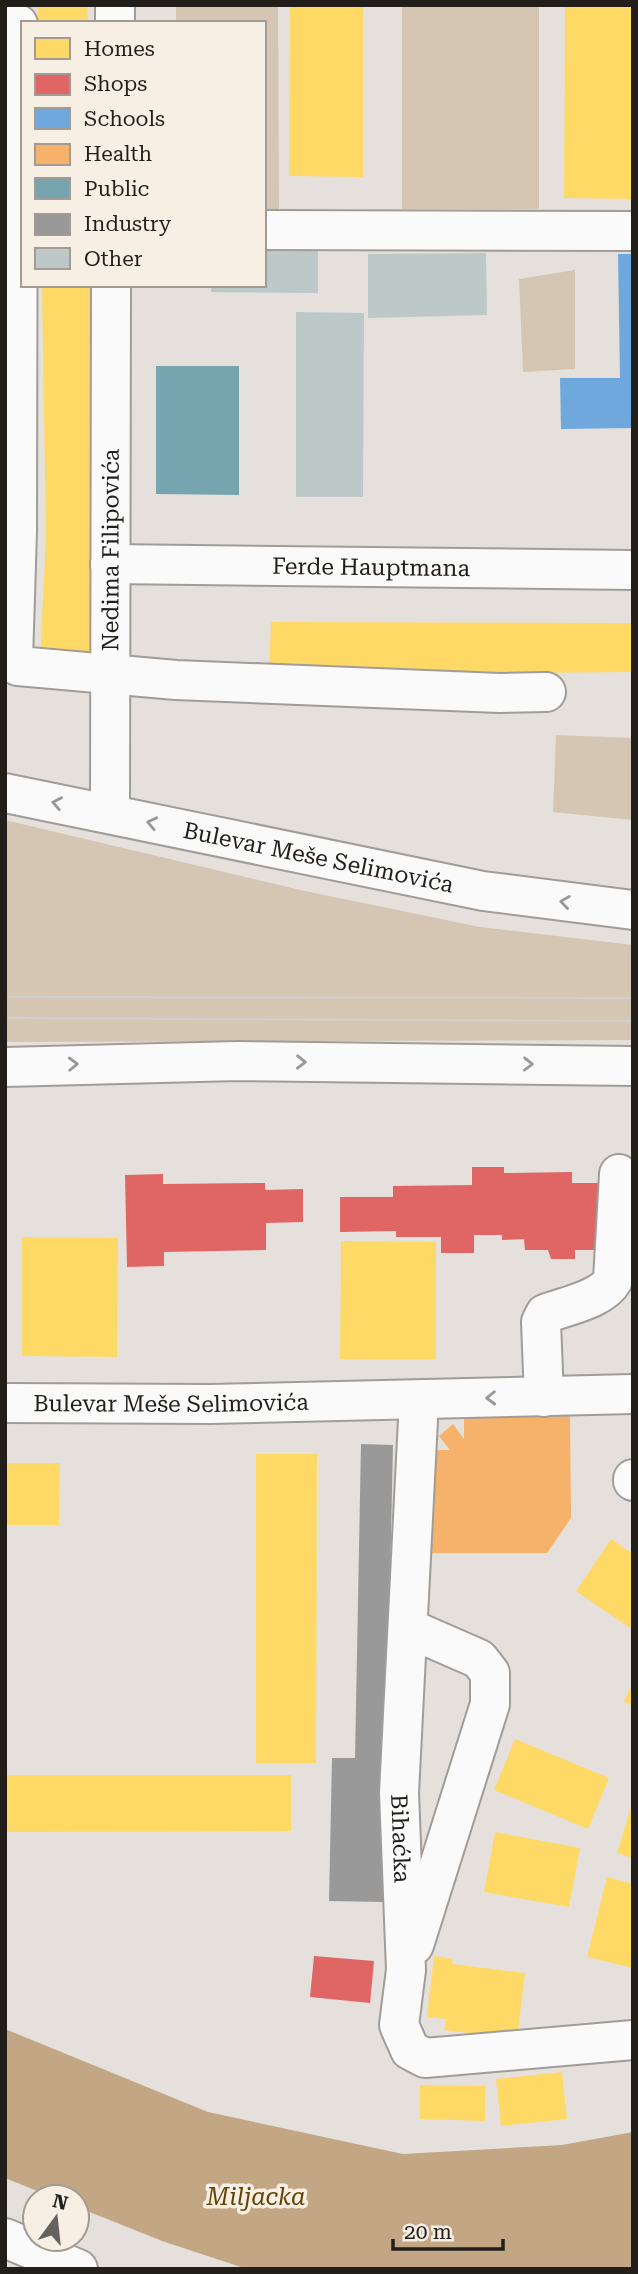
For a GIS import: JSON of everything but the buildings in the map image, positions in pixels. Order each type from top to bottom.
[{"type":"street","points":[[5,24],[18,24],[11,540],[13,661],[18,666],[176,680],[500,693],[545,692]]},
{"type":"street","points":[[266,230],[633,231]]},
{"type":"street","name":"Nedima Filipovića","points":[[110,814],[111,287]]},
{"type":"street","name":"Ferde Hauptmana","points":[[110,564],[633,570]]},
{"type":"street","name":"Bulevar Meše Selimovića","points":[[5,793],[483,891],[633,910]]},
{"type":"street","points":[[5,1067],[238,1061],[633,1066]]},
{"type":"street","points":[[544,1397],[541,1322],[545,1314],[608,1289],[613,1280],[619,1174]]},
{"type":"street","name":"Bulevar Meše Selimovića","points":[[5,1403],[419,1400],[633,1394]]},
{"type":"street","name":"Bihaćka","points":[[419,1400],[399,1793],[406,1970],[399,2025],[410,2050],[425,2058],[633,2040]]},
{"type":"street","points":[[406,1970],[490,1704],[490,1673],[479,1659],[408,1628]]},
{"type":"street","points":[[5,2238],[78,2269]]},
{"type":"shaded area","points":[[176,5],[278,5],[279,211],[266,211],[266,21],[176,21]]},
{"type":"shaded area","points":[[402,5],[539,5],[539,209],[402,209]]},
{"type":"shaded area","points":[[575,270],[575,369],[523,372],[519,279]]},
{"type":"shaded area","points":[[556,735],[633,738],[633,820],[553,812]]},
{"type":"shaded area","points":[[5,820],[305,891],[480,927],[633,945],[633,1040],[5,1042]]},
{"type":"water","name":"Miljacka","points":[[5,2029],[208,2112],[403,2154],[562,2145],[633,2132],[633,2269],[247,2269],[162,2241],[91,2213],[91,2183],[21,2184],[5,2178]]},
{"type":"tram line","points":[[5,997],[633,998]]},
{"type":"tram line","points":[[5,1018],[633,1021]]}]
